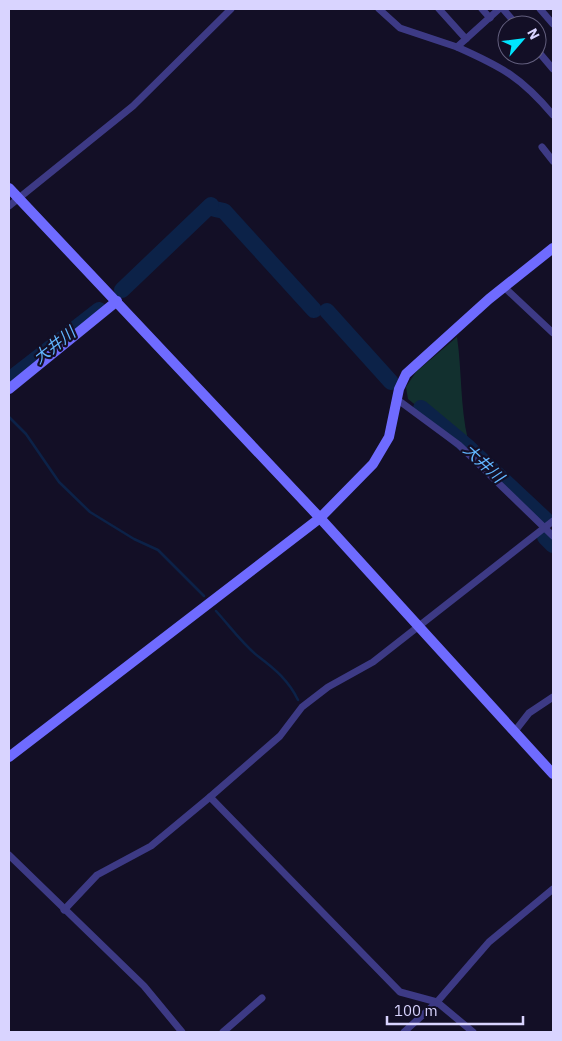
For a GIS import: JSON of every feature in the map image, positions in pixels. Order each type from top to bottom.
[{"type":"street","points":[[9,206],[133,106],[230,9]]},
{"type":"street","points":[[379,9],[400,28],[457,47],[502,67],[532,90],[553,114]]},
{"type":"street","points":[[439,9],[466,39]]},
{"type":"street","points":[[482,9],[490,18]]},
{"type":"street","points":[[457,47],[500,9]]},
{"type":"street","points":[[540,9],[553,24]]},
{"type":"street","points":[[542,147],[553,161]]},
{"type":"street","points":[[9,188],[118,301],[320,518],[553,774]]},
{"type":"street","points":[[9,757],[320,518],[373,464],[389,437],[399,389],[406,374],[504,287],[553,248]]},
{"type":"street","points":[[504,287],[553,333]]},
{"type":"street","points":[[9,390],[118,301]]},
{"type":"street","points":[[398,400],[459,446],[553,536]]},
{"type":"street","points":[[64,910],[97,876],[151,846],[210,797],[280,736],[309,702],[328,687],[373,662],[553,521]]},
{"type":"street","points":[[515,731],[529,713],[553,697]]},
{"type":"street","points":[[210,797],[400,992],[437,1002],[473,1032]]},
{"type":"street","points":[[9,856],[144,986],[182,1032]]},
{"type":"street","points":[[404,1032],[437,1002],[489,942],[553,889]]},
{"type":"street","points":[[223,1032],[262,998]]},
{"type":"green space","points":[[457,337],[468,440],[465,442],[426,410],[418,407],[408,399],[406,387],[416,372]]},
{"type":"waterway","name":"大井川","points":[[122,290],[211,205]]},
{"type":"waterway","name":"大井川","points":[[215,209],[224,211],[314,310]]},
{"type":"waterway","name":"大井川","points":[[9,380],[99,310]]},
{"type":"waterway","name":"大井川","points":[[327,311],[391,382]]},
{"type":"waterway","name":"大井川","points":[[421,408],[469,448],[546,520]]},
{"type":"waterway","points":[[9,417],[26,434],[59,482],[90,512],[134,539],[158,550],[204,596]]},
{"type":"waterway","name":"大井川","points":[[545,537],[553,545]]},
{"type":"waterway","points":[[216,611],[247,647],[281,676],[298,700]]}]
